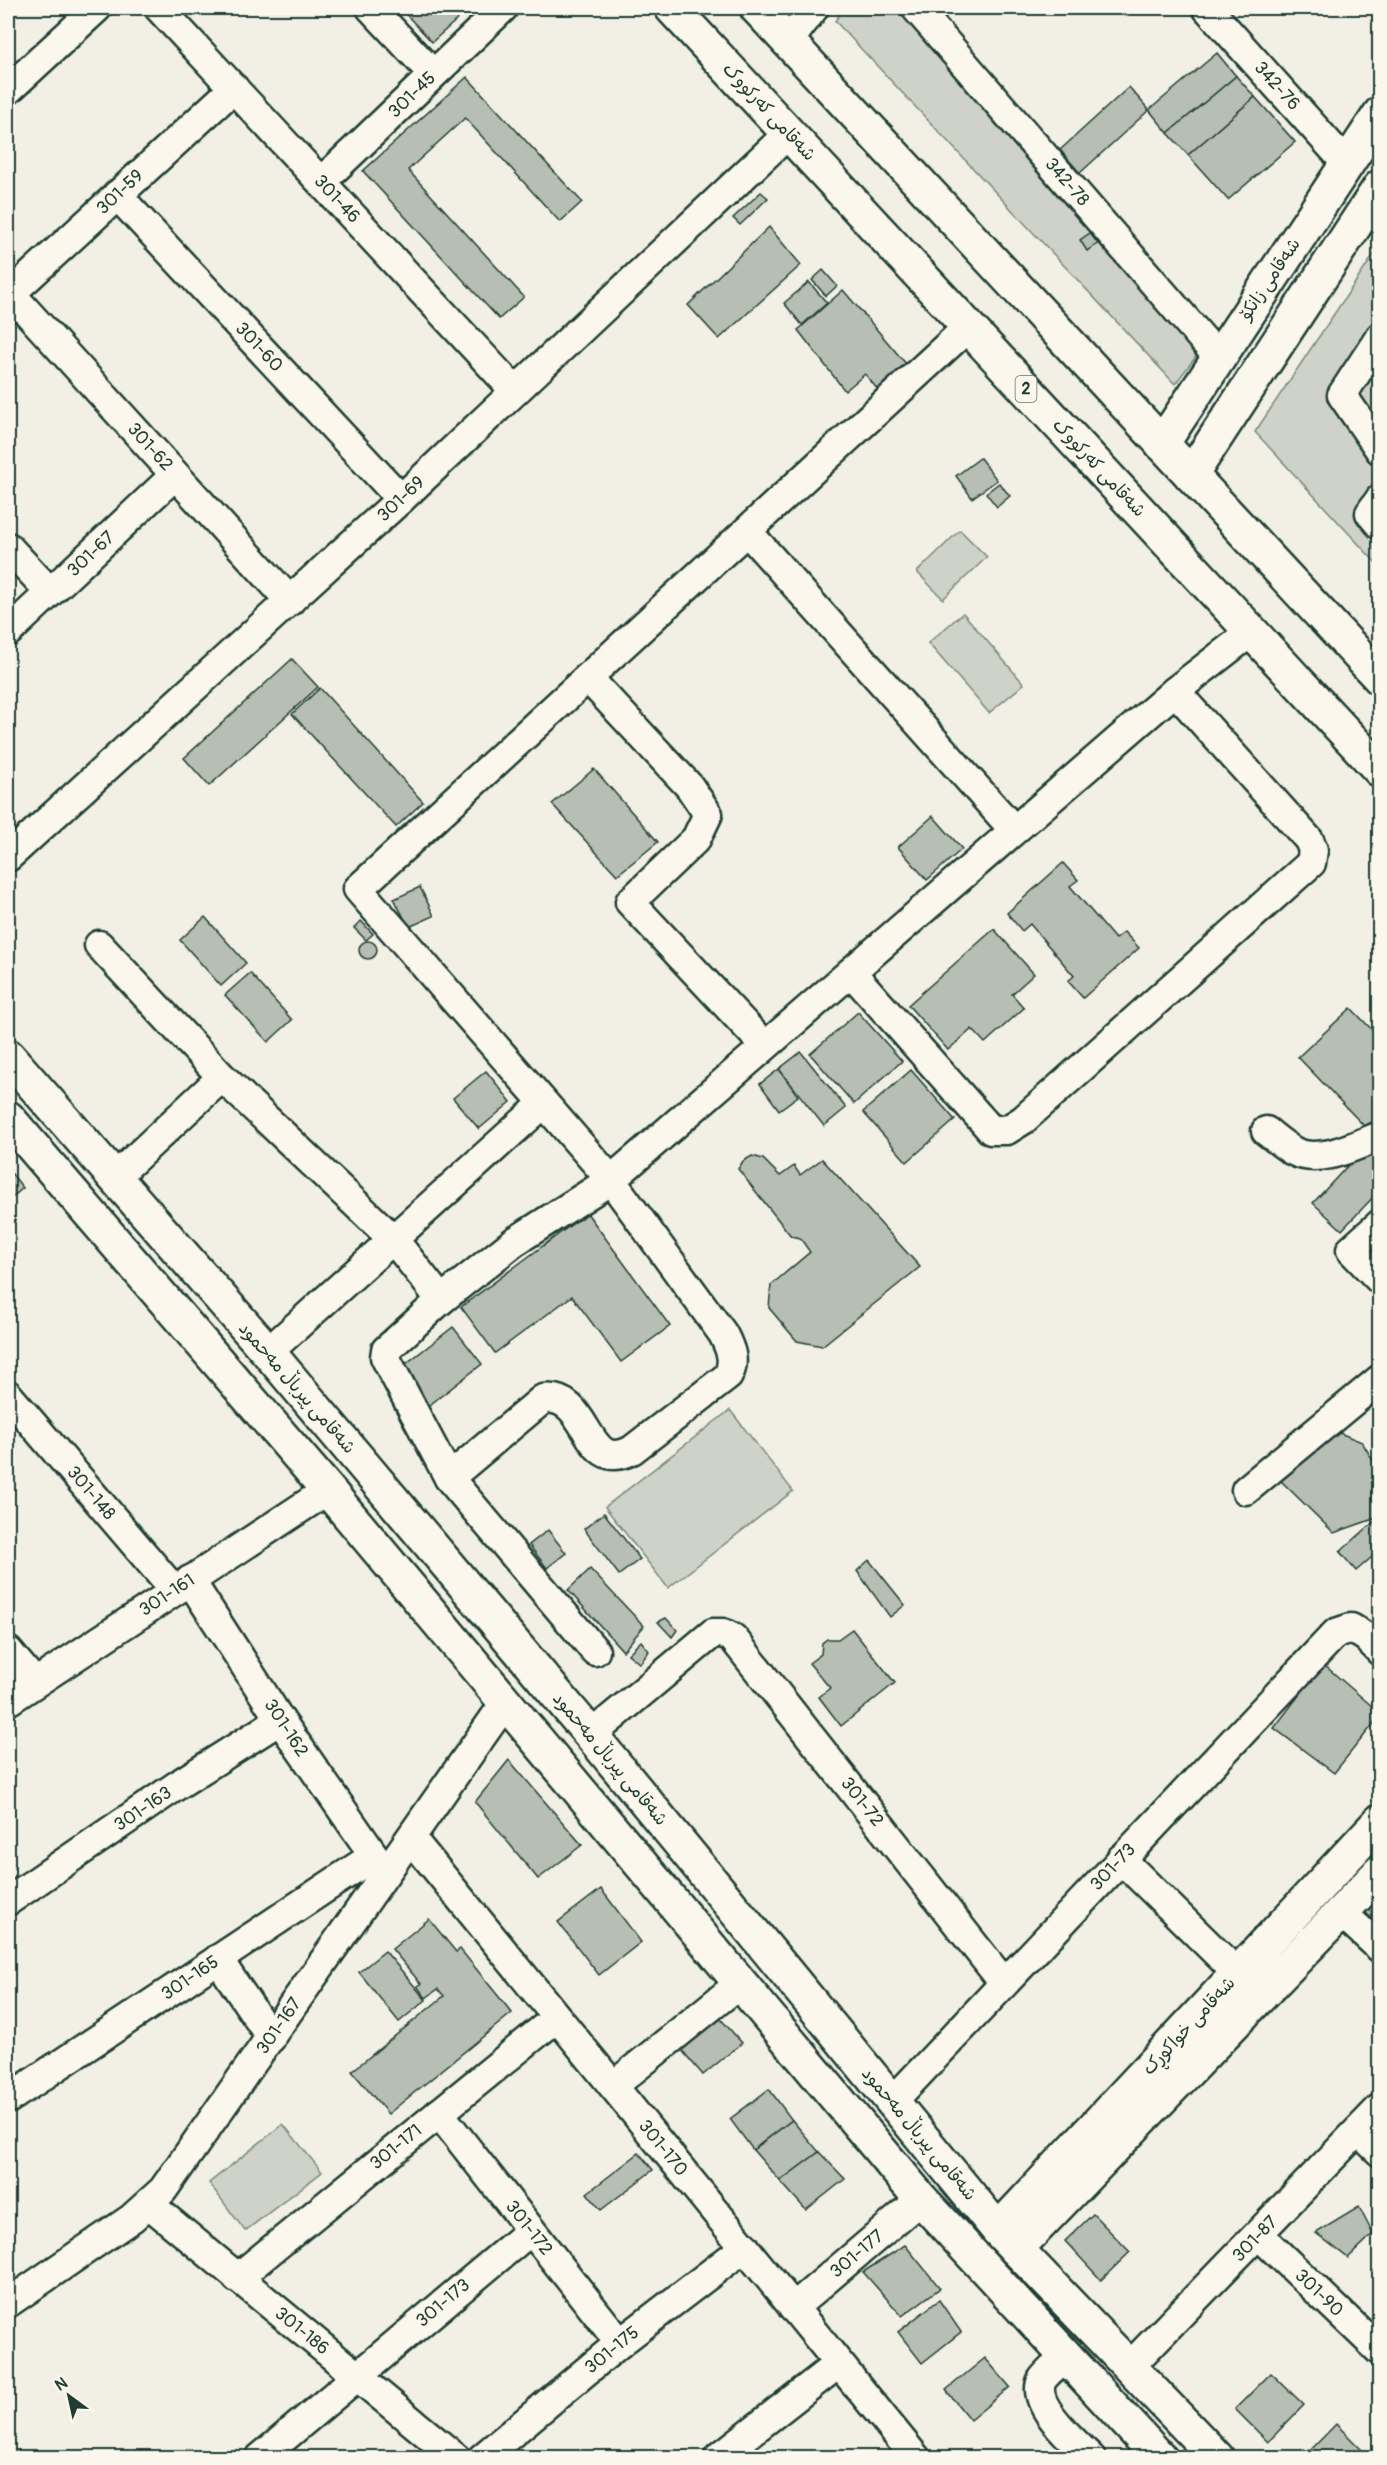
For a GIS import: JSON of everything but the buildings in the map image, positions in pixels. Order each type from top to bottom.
[{"type":"main road","name":"شەقامی کەرکووک","points":[[672,8],[1380,770]]},
{"type":"main road","points":[[756,8],[1380,678]]},
{"type":"main road","name":"شەقامی زانکۆ","points":[[1162,444],[1380,114]]},
{"type":"main road","points":[[1191,475],[1380,187]]},
{"type":"main road","name":"شەقامی پیرباڵ مەحمود","points":[[8,1056],[113,1179],[268,1352],[591,1735],[1007,2240],[1217,2457]]},
{"type":"main road","points":[[8,1118],[328,1490],[738,1984],[921,2199],[1160,2457]]},
{"type":"main road","points":[[38,1154],[69,1128]]},
{"type":"main road","name":"شەقامی خواکوڕک","points":[[1037,2209],[1238,1974],[1380,1821]]},
{"type":"main road","name":"شەقامی خواکوڕک","points":[[1007,2240],[1342,1913],[1380,1872]]},
{"type":"street","points":[[8,90],[97,8]]},
{"type":"street","name":"301-46","points":[[159,8],[515,391]]},
{"type":"street","points":[[371,8],[433,75]]},
{"type":"street","name":"301-45","points":[[321,182],[503,8]]},
{"type":"street","points":[[788,42],[814,8]]},
{"type":"street","name":"342-78","points":[[916,8],[1218,357]]},
{"type":"street","name":"342-76","points":[[1207,8],[1347,164]]},
{"type":"street","name":"301-59","points":[[9,295],[234,88]]},
{"type":"street","name":"301-69","points":[[8,857],[401,499],[789,133]]},
{"type":"street","name":"301-60","points":[[117,195],[401,499]]},
{"type":"street","name":"301-62","points":[[9,295],[290,601]]},
{"type":"street","points":[[449,1478],[543,1399],[555,1398],[564,1402],[603,1452],[613,1457],[620,1457],[633,1450],[728,1376],[732,1368],[732,1358],[723,1334],[611,1180],[358,889],[968,327]]},
{"type":"street","points":[[1380,337],[1342,395],[1380,450]]},
{"type":"street","name":"301-67","points":[[8,632],[175,475]]},
{"type":"street","points":[[1380,500],[1370,513],[1380,525]]},
{"type":"street","points":[[747,531],[1014,830]]},
{"type":"street","points":[[8,547],[50,592]]},
{"type":"street","points":[[595,1652],[449,1478],[385,1357],[386,1350],[441,1300],[514,1242],[611,1180],[1174,691],[1251,632]]},
{"type":"street","points":[[588,678],[689,786],[708,814],[696,839],[630,902],[764,1045]]},
{"type":"street","points":[[851,972],[992,1130],[1007,1130],[1023,1120],[1311,863],[1313,850],[1309,840],[1174,691]]},
{"type":"street","points":[[99,945],[222,1077],[394,1240],[441,1300]]},
{"type":"street","points":[[113,1179],[222,1077]]},
{"type":"street","points":[[268,1352],[543,1104]]},
{"type":"street","points":[[1266,1131],[1293,1151],[1308,1156],[1337,1152],[1380,1136]]},
{"type":"street","points":[[1380,1224],[1351,1251],[1380,1280]]},
{"type":"street","points":[[1246,1490],[1380,1379]]},
{"type":"street","name":"301-148","points":[[8,1395],[182,1585]]},
{"type":"street","name":"301-161","points":[[8,1701],[328,1490]]},
{"type":"street","name":"301-162","points":[[182,1585],[280,1720],[379,1865]]},
{"type":"street","name":"301-73","points":[[892,2102],[1336,1633],[1351,1628],[1366,1637],[1380,1652]]},
{"type":"street","name":"301-72","points":[[591,1735],[713,1633],[723,1633],[733,1638],[1004,1983]]},
{"type":"street","points":[[8,1651],[34,1683]]},
{"type":"street","name":"301-167","points":[[8,2303],[149,2204],[174,2174],[271,2038],[379,1865],[411,1838],[504,1703]]},
{"type":"street","name":"301-163","points":[[8,1901],[174,1787],[280,1720]]},
{"type":"street","name":"301-170","points":[[411,1838],[916,2457]]},
{"type":"street","points":[[1121,1859],[1238,1974]]},
{"type":"street","name":"301-165","points":[[8,2100],[218,1959],[379,1865]]},
{"type":"street","points":[[1342,1913],[1380,1948]]},
{"type":"street","points":[[218,1959],[271,2038]]},
{"type":"street","points":[[613,2086],[738,1984]]},
{"type":"street","name":"301-171","points":[[237,2278],[556,2018]]},
{"type":"street","name":"301-87","points":[[1129,2367],[1380,2108]]},
{"type":"street","name":"301-172","points":[[439,2113],[620,2343]]},
{"type":"street","points":[[1358,2131],[1380,2152]]},
{"type":"street","name":"301-177","points":[[793,2308],[921,2199]]},
{"type":"street","name":"301-186","points":[[149,2204],[456,2457]]},
{"type":"street","name":"301-173","points":[[260,2457],[530,2230]]},
{"type":"street","name":"301-90","points":[[1259,2235],[1380,2351]]},
{"type":"street","name":"301-175","points":[[482,2457],[620,2343],[745,2247]]},
{"type":"street","points":[[1066,2356],[1042,2380],[1040,2396],[1054,2419],[1091,2457]]},
{"type":"street","points":[[721,2457],[838,2364]]},
{"type":"shaded area","points":[[844,8],[910,8],[1204,346],[1175,384],[835,21]]},
{"type":"shaded area","points":[[1379,247],[1379,566],[1255,432]]},
{"type":"shaded area","points":[[960,530],[987,557],[943,599],[917,572]]},
{"type":"shaded area","points":[[963,613],[1024,684],[989,713],[928,643]]},
{"type":"shaded area","points":[[730,1410],[793,1491],[668,1588],[605,1507]]},
{"type":"shaded area","points":[[283,2124],[322,2172],[245,2231],[209,2183]]}]
